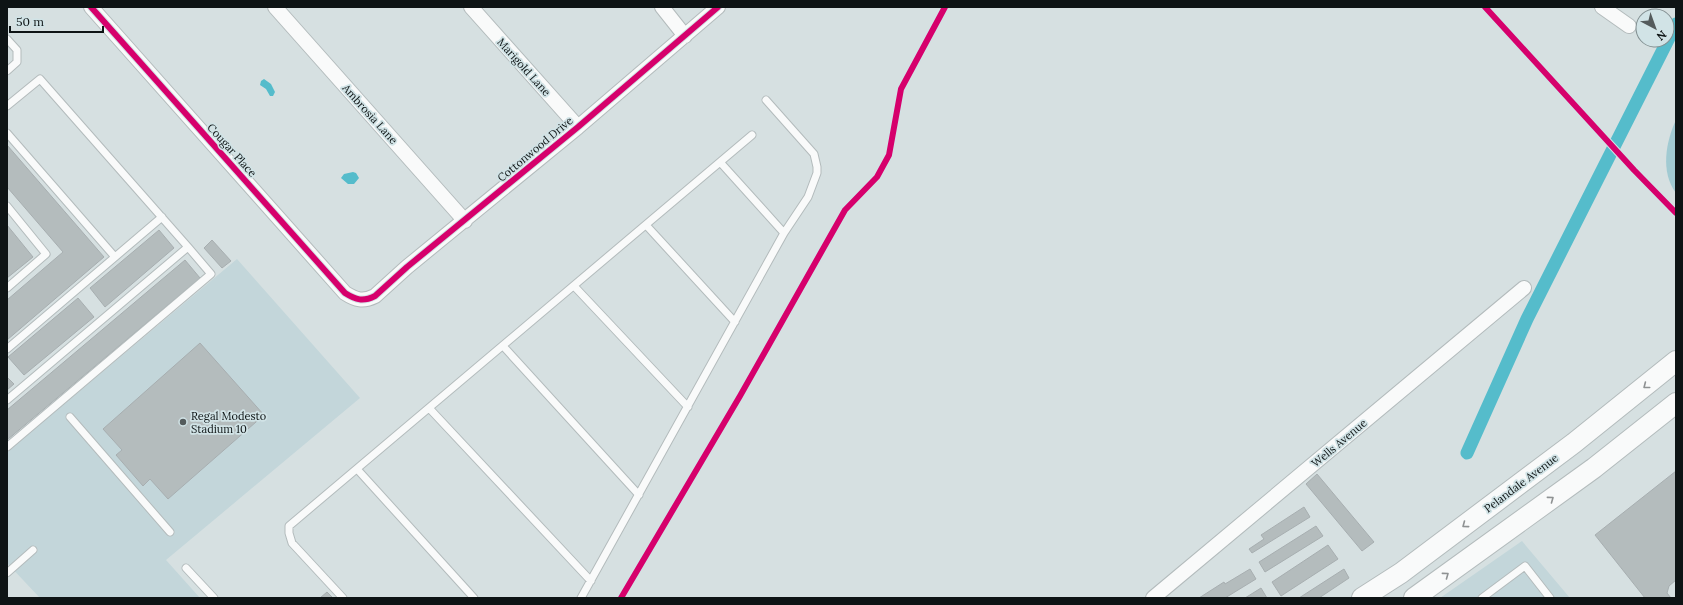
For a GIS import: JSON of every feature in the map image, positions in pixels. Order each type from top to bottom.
[{"type":"main road","name":"Pelandale Avenue","points":[[1362,598],[1401,573],[1574,443],[1676,362]]},
{"type":"main road","points":[[1414,598],[1594,468],[1676,403]]},
{"type":"street","name":"Cougar Place","points":[[91,7],[345,293],[353,298],[361,300]]},
{"type":"street","name":"Ambrosia Lane","points":[[274,7],[465,221]]},
{"type":"street","name":"Marigold Lane","points":[[471,7],[578,127]]},
{"type":"street","points":[[662,7],[684,36]]},
{"type":"street","name":"Cottonwood Drive","points":[[361,300],[375,296],[407,267],[578,127],[718,7]]},
{"type":"street","points":[[1602,7],[1629,26]]},
{"type":"street","name":"Wells Avenue","points":[[1153,598],[1524,288]]},
{"type":"lane","points":[[7,38],[17,50],[17,62],[7,70]]},
{"type":"lane","points":[[7,106],[40,78],[212,274],[7,447]]},
{"type":"lane","points":[[581,598],[784,233],[808,196],[817,173],[814,154],[766,100]]},
{"type":"lane","points":[[7,133],[115,257]]},
{"type":"lane","points":[[343,598],[292,543],[289,534],[289,526],[752,135]]},
{"type":"lane","points":[[720,162],[784,233]]},
{"type":"lane","points":[[7,206],[46,254],[7,288]]},
{"type":"lane","points":[[7,348],[162,217]]},
{"type":"lane","points":[[646,225],[735,322]]},
{"type":"lane","points":[[7,400],[188,246]]},
{"type":"lane","points":[[574,286],[688,407]]},
{"type":"lane","points":[[503,346],[639,495]]},
{"type":"lane","points":[[430,408],[591,581]]},
{"type":"lane","points":[[70,417],[170,532]]},
{"type":"lane","points":[[357,469],[474,598]]},
{"type":"lane","points":[[7,573],[33,550]]},
{"type":"lane","points":[[1482,598],[1525,566],[1550,598]]},
{"type":"lane","points":[[186,568],[214,598]]},
{"type":"shaded area","points":[[1676,120],[1676,193],[1668,176],[1666,156],[1672,128]]},
{"type":"shaded area","points":[[237,259],[360,398],[166,560],[200,598],[40,598],[7,563],[7,452]]},
{"type":"shaded area","points":[[1522,541],[1570,598],[1440,598]]},
{"type":"water","points":[[264,79],[271,84],[275,92],[273,96],[270,96],[266,89],[260,85],[261,81]]},
{"type":"water","points":[[353,172],[356,173],[359,178],[354,184],[348,184],[341,178],[344,174]]},
{"type":"building","points":[[7,145],[104,257],[7,340],[7,300],[63,252],[7,187]]},
{"type":"building","points":[[7,225],[33,257],[7,278]]},
{"type":"building","points":[[159,230],[174,248],[105,307],[90,288]]},
{"type":"building","points":[[212,240],[231,261],[222,268],[204,248]]},
{"type":"building","points":[[185,260],[200,278],[7,440],[7,410]]},
{"type":"building","points":[[78,298],[94,317],[24,375],[8,357]]},
{"type":"building","name":"Regal Modesto Stadium 10","points":[[200,343],[264,415],[168,499],[150,479],[143,486],[116,455],[122,450],[103,429]]},
{"type":"building","points":[[7,377],[14,384],[7,390]]},
{"type":"building","points":[[1676,471],[1676,580],[1669,586],[1667,593],[1671,598],[1645,598],[1595,535]]},
{"type":"building","points":[[1317,474],[1374,542],[1362,551],[1306,484]]},
{"type":"building","points":[[1304,507],[1310,517],[1252,553],[1249,549],[1264,539],[1261,535]]},
{"type":"building","points":[[1316,526],[1323,536],[1265,572],[1259,562]]},
{"type":"building","points":[[1328,545],[1338,559],[1281,596],[1272,582]]},
{"type":"building","points":[[1250,569],[1256,579],[1225,598],[1199,598],[1224,582],[1225,584]]},
{"type":"building","points":[[1344,569],[1349,578],[1319,598],[1299,598]]},
{"type":"building","points":[[1261,588],[1267,598],[1245,598]]},
{"type":"building","points":[[327,592],[333,598],[320,598]]},
{"type":"waterway","points":[[1467,453],[1527,319],[1676,24]]},
{"type":"cycle path","points":[[91,7],[345,293],[356,299],[363,300],[375,296],[407,267],[578,127],[718,7]]},
{"type":"cycle path","points":[[621,598],[740,396],[845,210],[877,177],[889,155],[901,89],[945,7]]},
{"type":"cycle path","points":[[1485,7],[1634,170],[1676,213]]},
{"type":"place","name":"Regal Modesto Stadium 10","points":[[183,422]]}]
